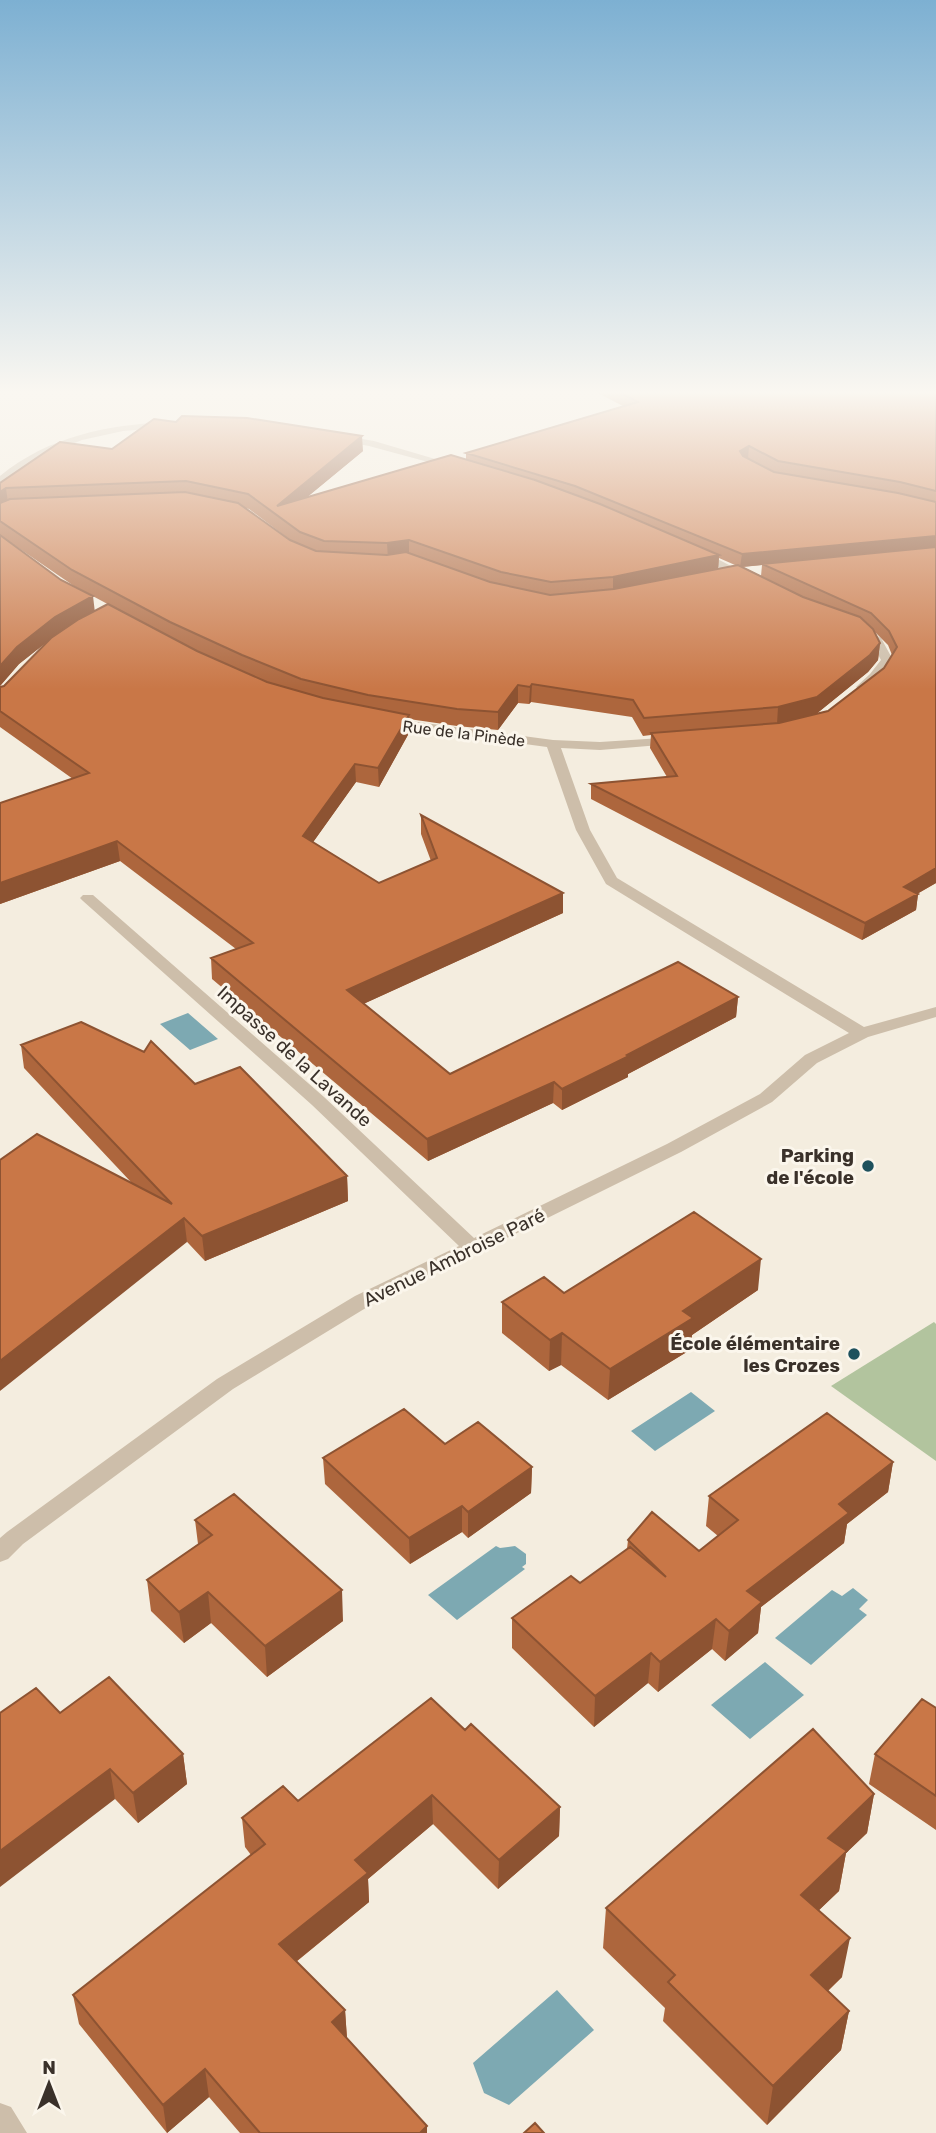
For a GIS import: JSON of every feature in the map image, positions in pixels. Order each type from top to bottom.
[{"type":"street","points":[[688,548],[760,584]]},
{"type":"street","points":[[713,578],[765,571]]},
{"type":"street","points":[[852,696],[875,677],[887,660],[877,642],[855,626]]},
{"type":"street","name":"Rue de la Pinède","points":[[368,719],[553,744],[600,747],[688,738]]},
{"type":"street","name":"Rue de la Pinède","points":[[553,744],[583,830],[611,881],[862,1033]]},
{"type":"street","name":"Impasse de la Lavande","points":[[89,898],[204,1003],[318,1101],[472,1247]]},
{"type":"street","name":"Avenue Ambroise Paré","points":[[5,1540],[225,1384],[362,1301],[674,1148],[766,1098],[811,1059],[862,1033],[936,1012]]},
{"type":"street","points":[[0,2118],[12,2133]]},
{"type":"green space","points":[[934,1322],[936,1324],[936,1461],[831,1386]]},
{"type":"water","points":[[188,1013],[218,1039],[190,1050],[160,1024]]},
{"type":"water","points":[[691,1392],[715,1411],[655,1451],[631,1431]]},
{"type":"water","points":[[496,1546],[515,1546],[526,1554],[526,1564],[522,1567],[525,1569],[457,1620],[428,1595]]},
{"type":"water","points":[[853,1588],[868,1600],[859,1609],[867,1615],[811,1665],[775,1638],[832,1590],[842,1596]]},
{"type":"water","points":[[765,1662],[804,1695],[750,1739],[711,1705]]},
{"type":"water","points":[[557,1990],[594,2030],[509,2105],[484,2093],[473,2063]]},
{"type":"building","points":[[227,490],[297,490],[277,506],[333,490],[561,490],[719,555],[613,577],[551,582],[501,572],[409,540],[387,543],[324,541],[300,532],[248,494]]},
{"type":"building","points":[[584,490],[878,490],[936,502],[936,536],[742,554]]},
{"type":"building","points":[[185,492],[238,503],[290,540],[316,551],[387,555],[406,552],[490,582],[550,595],[614,589],[738,565],[803,597],[860,617],[873,629],[880,643],[870,655],[817,697],[778,707],[644,718],[633,700],[532,684],[530,687],[518,685],[498,712],[457,709],[368,695],[301,679],[242,655],[170,622],[72,570],[0,521],[0,503],[10,499]]},
{"type":"building","points":[[0,535],[61,580],[93,596],[55,617],[17,647],[0,666]]},
{"type":"building","points":[[936,547],[936,868],[904,887],[918,894],[865,923],[591,784],[677,776],[651,733],[779,723],[828,711],[884,668],[897,647],[889,631],[871,613],[762,564]]},
{"type":"building","points":[[108,604],[197,651],[267,682],[323,698],[409,715],[378,768],[355,764],[303,836],[379,883],[437,858],[421,815],[563,893],[347,990],[450,1074],[678,962],[738,997],[562,1089],[554,1082],[427,1139],[211,958],[253,943],[117,841],[0,883],[0,803],[89,773],[0,711],[0,687],[51,638]]},
{"type":"building","points":[[81,1022],[144,1052],[151,1041],[195,1084],[240,1067],[347,1176],[202,1236],[184,1218],[0,1361],[0,1160],[37,1134],[172,1204],[21,1045]]},
{"type":"building","points":[[694,1212],[761,1259],[683,1311],[693,1318],[610,1369],[562,1333],[550,1340],[502,1302],[544,1277],[564,1293]]},
{"type":"building","points":[[404,1409],[445,1444],[478,1422],[532,1467],[468,1512],[462,1506],[409,1538],[323,1458]]},
{"type":"building","points":[[827,1413],[893,1462],[839,1504],[849,1513],[747,1591],[762,1602],[729,1631],[716,1619],[660,1662],[651,1653],[595,1696],[512,1618],[571,1576],[580,1583],[630,1547],[666,1577],[628,1540],[652,1512],[699,1551],[738,1520],[709,1496]]},
{"type":"building","points":[[234,1494],[342,1590],[265,1646],[208,1592],[179,1612],[147,1580],[212,1535],[195,1520]]},
{"type":"building","points":[[109,1677],[183,1754],[133,1793],[110,1769],[0,1851],[0,1713],[36,1688],[60,1713]]},
{"type":"building","points":[[431,1698],[465,1730],[471,1724],[560,1807],[499,1860],[432,1795],[355,1860],[368,1873],[279,1944],[345,2010],[332,2022],[427,2126],[420,2133],[260,2133],[205,2069],[163,2105],[73,1995],[265,1844],[242,1818],[283,1786],[298,1801]]},
{"type":"building","points":[[922,1699],[936,1708],[936,1796],[875,1754]]},
{"type":"building","points":[[813,1729],[874,1794],[828,1838],[847,1851],[801,1895],[850,1938],[811,1975],[849,2011],[773,2086],[668,1982],[675,1975],[606,1908]]},
{"type":"building","points":[[535,2123],[544,2133],[524,2133]]},
{"type":"place","name":"Parking de l'école","points":[[868,1166]]},
{"type":"place","name":"École élémentaire les Crozes","points":[[854,1354]]}]
